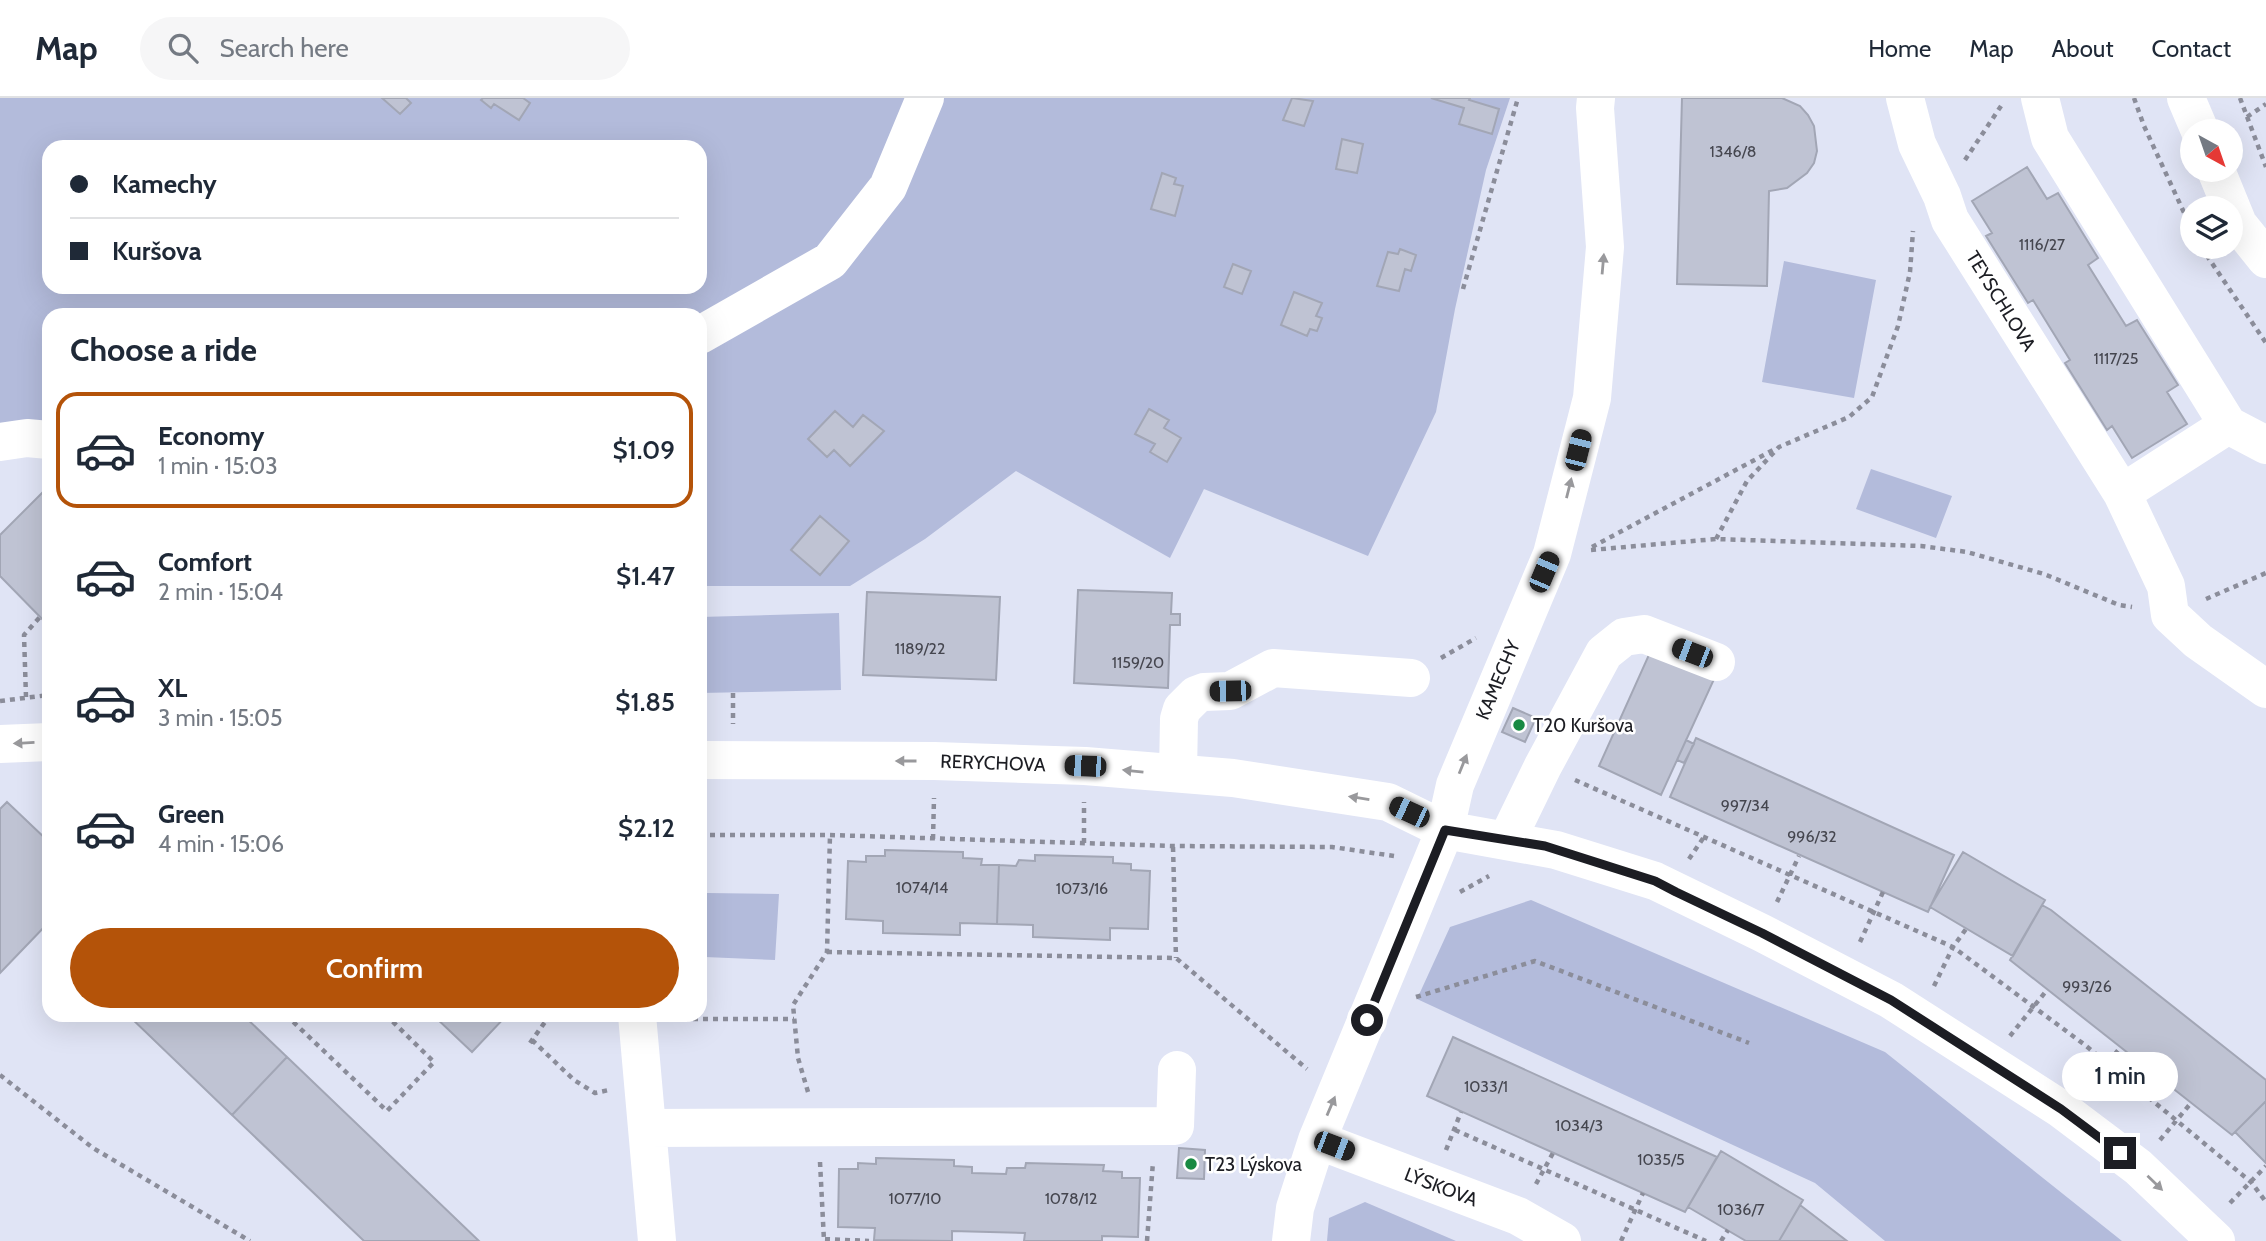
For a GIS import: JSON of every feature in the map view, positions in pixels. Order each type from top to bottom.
[{"type":"street","points":[[707,331],[830,261],[888,187],[925,98]]},
{"type":"street","name":"KAMECHY","points":[[1291,1241],[1295,1208],[1317,1140],[1445,830],[1455,785],[1552,554],[1592,398],[1605,247],[1596,98]]},
{"type":"street","name":"TEYSCHLOVA","points":[[1905,98],[1917,144],[1942,195],[1950,220],[2122,493],[2166,586],[2170,615]]},
{"type":"street","points":[[2040,98],[2050,138],[2228,425],[2266,444]]},
{"type":"street","points":[[2186,98],[2195,119]]},
{"type":"street","points":[[2221,182],[2238,223],[2266,259]]},
{"type":"street","points":[[2122,493],[2228,425]]},
{"type":"street","points":[[0,443],[27,438],[42,439]]},
{"type":"street","points":[[2170,615],[2198,641],[2266,689]]},
{"type":"street","points":[[1507,840],[1543,766],[1604,653],[1624,637],[1644,634],[1716,662]]},
{"type":"street","points":[[1178,774],[1179,719],[1182,709],[1196,695],[1230,691],[1273,668],[1411,678]]},
{"type":"street","points":[[0,744],[42,742]]},
{"type":"street","name":"RERYCHOVA","points":[[707,760],[948,761],[1085,766],[1233,778],[1388,802],[1445,830],[1545,846],[1655,881],[1891,1000],[2065,1112],[2138,1167],[2211,1235]]},
{"type":"street","points":[[637,1022],[657,1241]]},
{"type":"street","points":[[647,1128],[1175,1126],[1177,1070]]},
{"type":"street","name":"LÝSKOVA","points":[[1317,1140],[1518,1216],[1562,1241]]},
{"type":"path","points":[[1463,289],[1518,98]]},
{"type":"path","points":[[2006,98],[1942,195],[1915,213],[1910,272],[1898,326],[1872,397],[1849,417],[1779,447],[1585,551],[1716,539],[1921,546],[1968,552],[2045,574],[2119,605],[2170,615],[2266,573]]},
{"type":"path","points":[[2134,98],[2180,204]]},
{"type":"path","points":[[2240,98],[2266,167]]},
{"type":"path","points":[[2247,117],[2266,104]]},
{"type":"path","points":[[2209,259],[2266,343]]},
{"type":"path","points":[[1716,539],[1747,481],[1779,447]]},
{"type":"path","points":[[1411,678],[1529,608]]},
{"type":"path","points":[[26,697],[24,635],[40,617]]},
{"type":"path","points":[[733,692],[733,733]]},
{"type":"path","points":[[0,701],[42,696]]},
{"type":"path","points":[[1543,766],[1953,947],[2033,1006],[2176,1120],[2251,1182],[2266,1202]]},
{"type":"path","points":[[1084,790],[1084,843]]},
{"type":"path","points":[[707,835],[830,835],[1172,846],[1332,847],[1405,858]]},
{"type":"path","points":[[809,1097],[798,1058],[793,1005],[827,952],[830,835]]},
{"type":"path","points":[[1172,846],[1176,958]]},
{"type":"path","points":[[1762,933],[1799,856]]},
{"type":"path","points":[[1844,977],[1883,892]]},
{"type":"path","points":[[1918,1018],[1953,947],[1966,929]]},
{"type":"path","points":[[827,952],[1176,958],[1309,1070]]},
{"type":"path","points":[[1408,999],[1535,961],[1749,1043]]},
{"type":"path","points":[[1989,1063],[2047,990]]},
{"type":"path","points":[[707,1018],[794,1019]]},
{"type":"path","points":[[293,1022],[387,1111],[434,1062],[393,1022]]},
{"type":"path","points":[[545,1022],[531,1041],[580,1084],[595,1093],[614,1089]]},
{"type":"path","points":[[2065,1112],[2120,1048]]},
{"type":"path","points":[[0,1075],[93,1148],[250,1241]]},
{"type":"path","points":[[2138,1167],[2191,1103]]},
{"type":"path","points":[[1461,1112],[1455,1130],[1706,1241]]},
{"type":"path","points":[[820,1151],[825,1240],[869,1241]]},
{"type":"path","points":[[2211,1235],[2266,1166]]},
{"type":"path","points":[[1621,1241],[1643,1193]]},
{"type":"path","points":[[1721,1241],[1728,1230]]},
{"type":"shaded area","points":[[0,98],[1510,98],[1486,170],[1455,309],[1436,412],[1368,556],[1204,489],[1170,558],[1016,471],[925,539],[850,586],[707,586],[707,308],[42,308],[42,427],[0,426]]},
{"type":"shaded area","points":[[1784,261],[1876,280],[1854,398],[1762,382]]},
{"type":"shaded area","points":[[1871,469],[1952,496],[1936,538],[1856,509]]},
{"type":"shaded area","points":[[839,613],[841,690],[707,693],[707,617]]},
{"type":"shaded area","points":[[707,893],[779,894],[775,960],[707,957]]},
{"type":"shaded area","points":[[1531,900],[1885,1052],[2122,1241],[1885,1241],[1815,1183],[1417,999],[1450,927]]},
{"type":"shaded area","points":[[1365,1202],[1456,1241],[1327,1241],[1329,1218]]},
{"type":"building","points":[[382,98],[406,98],[411,103],[400,114]]},
{"type":"building","points":[[523,98],[530,103],[519,120],[494,104],[491,108],[481,100]]},
{"type":"building","points":[[1292,98],[1313,101],[1304,126],[1283,120]]},
{"type":"building","points":[[1431,98],[1470,98],[1469,100],[1499,109],[1492,134],[1459,124],[1464,108]]},
{"type":"building","points":[[1682,98],[1782,98],[1800,106],[1814,126],[1817,151],[1814,163],[1807,173],[1787,188],[1769,191],[1767,286],[1677,284]]},
{"type":"building","points":[[1342,139],[1363,144],[1357,173],[1336,169]]},
{"type":"building","points":[[2027,167],[2047,199],[2058,193],[2098,258],[2088,265],[2126,326],[2137,320],[2178,385],[2167,392],[2187,424],[2132,458],[2112,426],[2107,430],[2065,363],[2070,360],[2033,300],[2028,303],[1986,236],[1992,233],[1972,201]]},
{"type":"building","points":[[1162,173],[1176,178],[1174,184],[1183,186],[1175,216],[1151,209]]},
{"type":"building","points":[[1400,249],[1416,255],[1411,271],[1405,269],[1399,291],[1377,286],[1388,252],[1398,254]]},
{"type":"building","points":[[1233,264],[1251,271],[1242,294],[1224,287]]},
{"type":"building","points":[[1294,292],[1322,303],[1316,316],[1322,318],[1317,331],[1310,329],[1307,336],[1281,325]]},
{"type":"building","points":[[1149,409],[1169,420],[1164,428],[1181,438],[1167,462],[1150,452],[1155,444],[1135,434]]},
{"type":"building","points":[[835,411],[853,427],[863,415],[884,431],[850,466],[834,450],[827,457],[808,439]]},
{"type":"building","points":[[42,493],[42,619],[0,576],[0,535]]},
{"type":"building","points":[[820,516],[849,541],[820,575],[791,550]]},
{"type":"building","points":[[1078,590],[1172,593],[1171,614],[1180,614],[1180,625],[1170,625],[1168,688],[1074,683]]},
{"type":"building","points":[[867,592],[1000,597],[996,680],[863,675]]},
{"type":"building","points":[[1652,648],[1715,677],[1661,795],[1599,766]]},
{"type":"building","name":"T20 Kuršova","points":[[1513,708],[1536,718],[1525,742],[1502,732]]},
{"type":"building","points":[[1696,738],[1954,855],[1928,912],[1670,797]]},
{"type":"building","points":[[1686,740],[1694,744],[1684,763],[1677,760]]},
{"type":"building","points":[[7,802],[42,835],[42,929],[0,973],[0,809]]},
{"type":"building","points":[[885,850],[963,852],[963,858],[982,859],[981,865],[999,865],[997,924],[960,923],[960,935],[883,933],[883,921],[846,919],[848,861],[866,862],[866,856],[885,856]]},
{"type":"building","points":[[1963,852],[2045,900],[2013,956],[1930,907]]},
{"type":"building","points":[[1035,855],[1113,857],[1113,863],[1131,864],[1131,870],[1150,871],[1148,929],[1110,928],[1110,940],[1033,937],[1033,925],[997,924],[999,865],[1016,866],[1019,860],[1035,861]]},
{"type":"building","points":[[2042,905],[2266,1080],[2266,1101],[2232,1135],[2010,960]]},
{"type":"building","points":[[135,1022],[250,1022],[287,1057],[232,1115]]},
{"type":"building","points":[[440,1022],[500,1022],[472,1052]]},
{"type":"building","points":[[1453,1037],[1717,1157],[1685,1212],[1427,1096]]},
{"type":"building","points":[[287,1057],[479,1241],[364,1241],[232,1115]]},
{"type":"building","points":[[2266,1101],[2266,1163],[2235,1132]]},
{"type":"building","name":"T23 Lýskova","points":[[1179,1148],[1205,1150],[1204,1179],[1177,1178]]},
{"type":"building","points":[[1721,1151],[1803,1200],[1779,1241],[1746,1241],[1688,1207]]},
{"type":"building","points":[[876,1158],[954,1160],[954,1166],[972,1167],[972,1173],[1006,1174],[1007,1168],[1025,1168],[1026,1163],[1104,1165],[1103,1171],[1122,1172],[1122,1178],[1140,1178],[1138,1237],[1102,1236],[1102,1241],[1024,1241],[1025,1233],[952,1231],[952,1241],[874,1240],[875,1228],[838,1227],[839,1169],[858,1169],[858,1163],[876,1164]]},
{"type":"building","points":[[1800,1205],[1847,1241],[1779,1241]]},
{"type":"place","name":"T20 Kuršova","points":[[1519,725]]},
{"type":"place","name":"T23 Lýskova","points":[[1191,1164]]},
{"type":"route","points":[[1367,1020],[1445,830],[1545,846],[1655,881],[1891,1000],[2061,1109],[2120,1153]]}]
